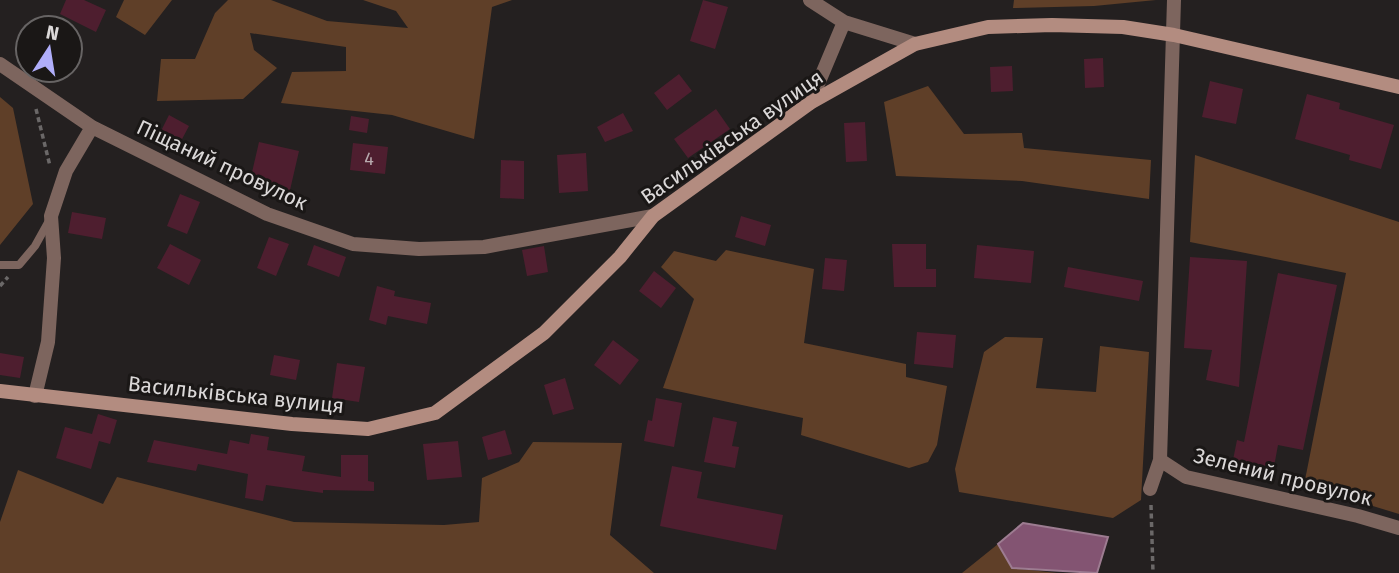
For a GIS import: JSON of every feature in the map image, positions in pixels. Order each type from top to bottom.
[{"type":"street","points":[[810,0],[845,22],[915,44]]},
{"type":"street","points":[[1150,489],[1160,460],[1174,0]]},
{"type":"street","points":[[810,103],[845,22]]},
{"type":"street","name":"Васильківська вулиця","points":[[0,391],[292,424],[368,429],[435,413],[544,333],[621,257],[653,216],[810,103],[915,44],[988,27],[1124,27],[1174,35],[1399,87]]},
{"type":"street","name":"Піщаний провулок","points":[[30,84],[92,127],[267,214],[353,244],[419,249],[484,247],[653,216]]},
{"type":"street","points":[[35,396],[48,342],[54,258],[51,216],[66,171],[92,127]]},
{"type":"street","name":"Зелений провулок","points":[[1160,460],[1186,477],[1358,516],[1399,528]]},
{"type":"lane","points":[[0,265],[19,265],[35,246],[51,216]]},
{"type":"path","points":[[29,84],[50,170]]},
{"type":"path","points":[[1150,489],[1153,573]]},
{"type":"shaded area","points":[[124,0],[172,0],[145,35],[116,17]]},
{"type":"shaded area","points":[[228,0],[271,0],[327,21],[408,28],[396,11],[363,0],[512,0],[492,7],[474,139],[392,115],[281,103],[292,72],[346,71],[346,47],[250,33],[254,50],[277,68],[243,99],[157,101],[161,59],[195,59],[215,13]]},
{"type":"shaded area","points":[[1014,0],[1156,0],[1094,6],[1013,8]]},
{"type":"shaded area","points":[[928,86],[964,134],[1022,133],[1024,148],[1151,160],[1149,199],[1022,181],[896,176],[884,102]]},
{"type":"shaded area","points":[[0,97],[13,108],[33,204],[0,245]]},
{"type":"shaded area","points":[[1195,155],[1399,222],[1399,514],[1304,485],[1346,273],[1190,242]]},
{"type":"shaded area","points":[[726,250],[814,269],[804,343],[906,364],[906,377],[947,386],[937,445],[928,462],[909,468],[801,435],[803,418],[663,388],[694,299],[661,267],[674,251],[716,261]]},
{"type":"shaded area","points":[[1005,337],[1043,338],[1036,388],[1096,392],[1100,346],[1149,352],[1141,500],[1113,518],[959,492],[955,469],[984,352]]},
{"type":"shaded area","points":[[533,442],[622,443],[610,535],[654,573],[0,573],[0,522],[18,470],[103,504],[117,477],[294,522],[444,525],[479,522],[482,478],[519,462]]},
{"type":"shaded area","points":[[1023,523],[1108,537],[1097,573],[1012,568],[998,544]]},
{"type":"shaded area","points":[[998,544],[1012,568],[1057,573],[962,573]]},
{"type":"building","points":[[66,0],[84,0],[106,10],[96,32],[84,26],[84,14],[60,14]]},
{"type":"building","points":[[703,0],[728,7],[715,49],[690,41]]},
{"type":"building","points":[[1103,58],[1104,87],[1085,88],[1084,59]]},
{"type":"building","points":[[1012,66],[1013,91],[991,92],[990,67]]},
{"type":"building","points":[[679,74],[692,91],[667,110],[654,93]]},
{"type":"building","points":[[1210,81],[1243,89],[1236,124],[1202,117]]},
{"type":"building","points":[[1307,94],[1340,103],[1339,109],[1394,125],[1381,169],[1349,160],[1350,155],[1295,139]]},
{"type":"building","points":[[716,109],[730,129],[688,158],[674,139]]},
{"type":"building","points":[[623,113],[633,131],[605,142],[597,127]]},
{"type":"building","points":[[169,115],[189,126],[181,141],[161,131]]},
{"type":"building","points":[[351,116],[369,119],[367,133],[349,130]]},
{"type":"building","points":[[865,122],[867,161],[846,162],[844,123]]},
{"type":"building","points":[[259,142],[299,151],[290,190],[250,181]]},
{"type":"building","points":[[353,143],[388,147],[385,174],[350,170]]},
{"type":"building","points":[[586,153],[588,191],[559,193],[557,155]]},
{"type":"building","points":[[501,160],[524,161],[524,199],[500,198]]},
{"type":"building","points":[[180,194],[200,202],[187,234],[167,226]]},
{"type":"building","points":[[72,212],[106,218],[102,239],[68,233]]},
{"type":"building","points":[[741,216],[771,225],[765,246],[735,237]]},
{"type":"building","points":[[269,237],[289,244],[276,276],[257,268]]},
{"type":"building","points":[[170,244],[201,260],[189,285],[157,268]]},
{"type":"building","points":[[892,244],[926,244],[926,269],[936,269],[936,287],[894,287]]},
{"type":"building","points":[[314,245],[346,257],[339,277],[307,265]]},
{"type":"building","points":[[977,245],[1034,251],[1031,283],[974,278]]},
{"type":"building","points":[[544,246],[548,272],[527,276],[522,250]]},
{"type":"building","points":[[1190,257],[1247,261],[1239,387],[1206,380],[1212,350],[1184,348]]},
{"type":"building","points":[[825,258],[847,260],[844,291],[822,289]]},
{"type":"building","points":[[1068,267],[1143,281],[1139,301],[1064,287]]},
{"type":"building","points":[[654,271],[676,288],[661,308],[639,291]]},
{"type":"building","points":[[1278,273],[1337,285],[1303,450],[1278,445],[1273,472],[1232,465],[1237,440],[1244,442]]},
{"type":"building","points":[[377,286],[395,291],[394,296],[431,303],[427,324],[388,316],[386,325],[369,320]]},
{"type":"building","points":[[917,332],[956,335],[953,368],[914,364]]},
{"type":"building","points":[[613,340],[639,360],[620,385],[594,365]]},
{"type":"building","points":[[0,353],[24,357],[20,378],[0,375]]},
{"type":"building","points":[[274,355],[300,360],[296,380],[270,375]]},
{"type":"building","points":[[337,363],[365,367],[359,402],[332,398]]},
{"type":"building","points":[[565,378],[574,409],[553,415],[544,385]]},
{"type":"building","points":[[656,398],[682,403],[674,447],[644,441],[648,420],[652,421]]},
{"type":"building","points":[[98,414],[117,420],[110,444],[99,441],[91,469],[56,458],[65,427],[92,434]]},
{"type":"building","points":[[713,417],[737,422],[732,446],[739,447],[735,468],[704,462]]},
{"type":"building","points":[[505,430],[512,454],[488,460],[482,437]]},
{"type":"building","points":[[251,434],[269,437],[267,450],[305,456],[302,471],[341,477],[341,455],[368,455],[368,481],[374,482],[374,491],[323,490],[323,493],[266,485],[263,501],[245,498],[248,474],[198,464],[196,471],[147,462],[154,440],[227,454],[230,440],[249,444]]},
{"type":"building","points":[[458,441],[462,477],[427,480],[423,444]]},
{"type":"building","points":[[672,466],[702,472],[697,498],[783,515],[776,550],[660,526]]}]
